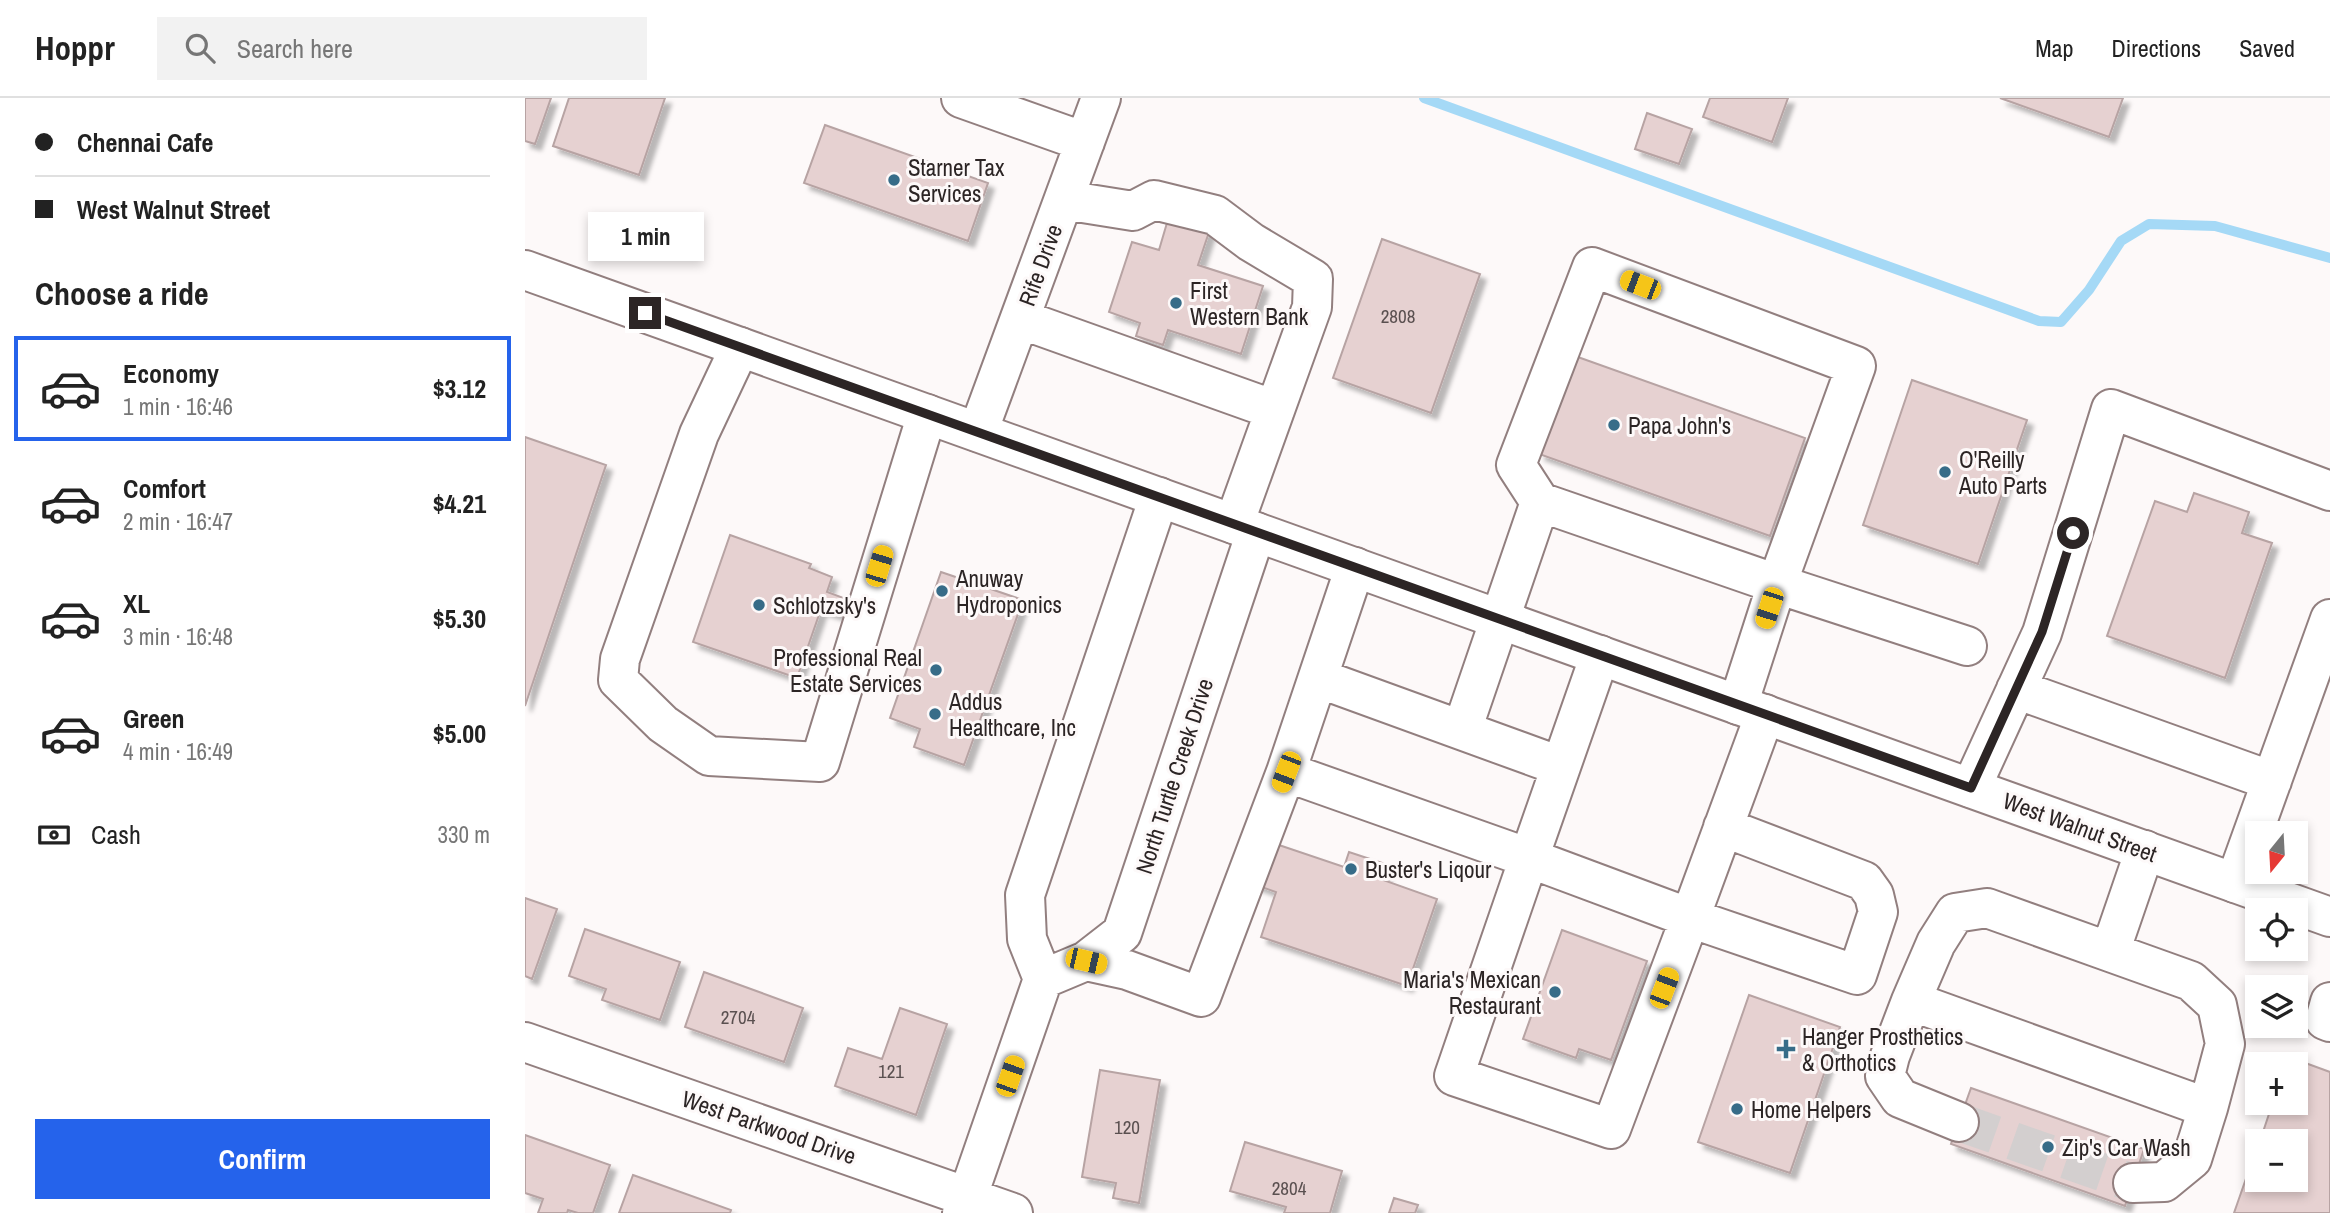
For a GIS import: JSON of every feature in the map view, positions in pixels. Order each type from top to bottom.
[{"type":"street","points":[[961,98],[1085,142]]},
{"type":"street","name":"Rife Drive","points":[[978,432],[1101,98]]},
{"type":"street","name":"North Turtle Creek Drive","points":[[1043,979],[1086,961],[1122,933],[1245,528],[1275,410],[1312,307],[1313,279],[1251,242],[1215,215],[1154,200],[1133,211],[1063,200]]},
{"type":"street","points":[[1600,655],[1454,1076],[1611,1129],[1723,828],[1777,584],[1856,366],[1592,267],[1516,465],[1540,502],[1777,584],[1967,646]]},
{"type":"street","name":"West Walnut Street","points":[[525,270],[2330,917]]},
{"type":"street","points":[[1020,319],[1275,410]]},
{"type":"street","points":[[740,347],[698,434],[620,659],[618,680],[663,724],[709,756],[820,762],[927,414]]},
{"type":"street","points":[[1971,788],[2042,632],[2111,409],[2330,491]]},
{"type":"street","points":[[965,1205],[1043,979],[1027,939],[1025,895],[1159,497]]},
{"type":"street","points":[[1462,730],[1540,502]]},
{"type":"street","points":[[1086,961],[1127,970],[1201,997],[1286,772],[1355,567]]},
{"type":"street","points":[[2235,883],[2330,619]]},
{"type":"street","points":[[1318,678],[1560,766]]},
{"type":"street","points":[[2016,690],[2272,781]]},
{"type":"street","points":[[1286,772],[1690,918],[1857,975],[1878,912],[1874,895],[1864,881],[1723,828]]},
{"type":"street","points":[[2110,952],[2145,850]]},
{"type":"street","points":[[1959,1122],[1900,1098],[1885,1076],[1911,1001],[1936,943],[1955,913],[1987,908],[2191,981],[2217,1005],[2225,1044],[2192,1159],[2164,1182],[2133,1183]]},
{"type":"street","points":[[1911,1001],[2208,1108]]},
{"type":"street","points":[[2330,1002],[2325,1020],[2330,1022]]},
{"type":"street","name":"West Parkwood Drive","points":[[525,1042],[965,1205],[1013,1213]]},
{"type":"building","points":[[525,98],[551,98],[535,144],[525,141]]},
{"type":"building","points":[[569,98],[665,98],[639,175],[553,146]]},
{"type":"building","points":[[1710,98],[1788,98],[1772,142],[1703,117]]},
{"type":"building","points":[[2000,98],[2123,98],[2109,137]]},
{"type":"building","points":[[1647,113],[1692,129],[1679,164],[1635,149]]},
{"type":"building","points":[[825,125],[988,183],[968,241],[804,183]]},
{"type":"building","points":[[1169,216],[1210,229],[1198,265],[1263,286],[1241,354],[1168,330],[1163,345],[1136,336],[1140,323],[1109,312],[1132,242],[1159,250]]},
{"type":"building","points":[[1382,239],[1480,274],[1431,413],[1333,378]]},
{"type":"building","points":[[1575,356],[1805,438],[1770,536],[1539,454]]},
{"type":"building","name":"O'Reilly Auto Parts","points":[[1912,380],[2027,420],[1978,564],[1863,525]]},
{"type":"building","points":[[525,437],[606,465],[525,706]]},
{"type":"building","points":[[2194,493],[2249,512],[2242,533],[2272,543],[2225,678],[2107,636],[2155,501],[2187,512]]},
{"type":"building","points":[[730,535],[811,564],[809,568],[832,577],[827,592],[849,600],[844,616],[821,609],[797,678],[693,642]]},
{"type":"building","points":[[941,572],[1023,600],[964,765],[914,747],[920,729],[890,718]]},
{"type":"building","points":[[1267,841],[1344,867],[1349,852],[1388,865],[1383,880],[1437,899],[1407,986],[1261,937],[1276,892],[1253,884]]},
{"type":"building","points":[[525,898],[557,909],[532,979],[525,976]]},
{"type":"building","points":[[585,929],[680,962],[660,1020],[602,1000],[606,989],[569,976]]},
{"type":"building","points":[[1562,930],[1647,961],[1611,1060],[1579,1049],[1576,1058],[1523,1039]]},
{"type":"building","points":[[704,972],[803,1008],[784,1062],[685,1027]]},
{"type":"building","points":[[1749,995],[1840,1027],[1790,1173],[1698,1142]]},
{"type":"building","points":[[900,1008],[947,1024],[916,1115],[835,1086],[848,1048],[882,1059]]},
{"type":"building","points":[[2308,1064],[2330,1072],[2330,1213],[2234,1213],[2245,1181],[2245,1192],[2308,1192],[2308,1129],[2264,1129],[2269,1115],[2308,1115]]},
{"type":"building","points":[[1100,1070],[1160,1080],[1139,1203],[1113,1198],[1116,1183],[1082,1177]]},
{"type":"building","name":"Zip's Car Wash","points":[[1971,1088],[2144,1149],[2125,1206],[1951,1144]]},
{"type":"building","points":[[525,1135],[610,1165],[593,1213],[568,1210],[567,1213],[538,1213],[543,1199],[525,1193]]},
{"type":"building","points":[[1245,1142],[1342,1171],[1330,1213],[1284,1213],[1286,1207],[1230,1191]]},
{"type":"building","points":[[633,1175],[731,1210],[730,1213],[619,1213]]},
{"type":"building","points":[[1394,1198],[1418,1205],[1415,1213],[1389,1213]]},
{"type":"waterway","points":[[1424,98],[2039,321],[2061,322],[2089,290],[2121,241],[2149,224],[2215,226],[2330,258]]},
{"type":"tunnel","points":[[1959,1122],[2133,1183]]},
{"type":"place","name":"Starner Tax Services","points":[[894,180]]},
{"type":"place","name":"First Western Bank","points":[[1176,303]]},
{"type":"place","name":"Papa John's","points":[[1614,425]]},
{"type":"place","name":"O'Reilly Auto Parts","points":[[1945,472]]},
{"type":"place","name":"Anuway Hydroponics","points":[[942,591]]},
{"type":"place","name":"Schlotzsky's","points":[[759,605]]},
{"type":"place","name":"Professional Real Estate Services","points":[[936,670]]},
{"type":"place","name":"Addus Healthcare, Inc","points":[[935,714]]},
{"type":"place","name":"Buster's Liqour","points":[[1351,869]]},
{"type":"place","name":"Maria's Mexican Restaurant","points":[[1555,992]]},
{"type":"place","name":"Hanger Prosthetics & Orthotics","points":[[1786,1049]]},
{"type":"place","name":"Home Helpers","points":[[1737,1109]]},
{"type":"place","name":"Zip's Car Wash","points":[[2048,1147]]},
{"type":"route","points":[[645,313],[1971,788],[2042,632],[2073,533]]}]
